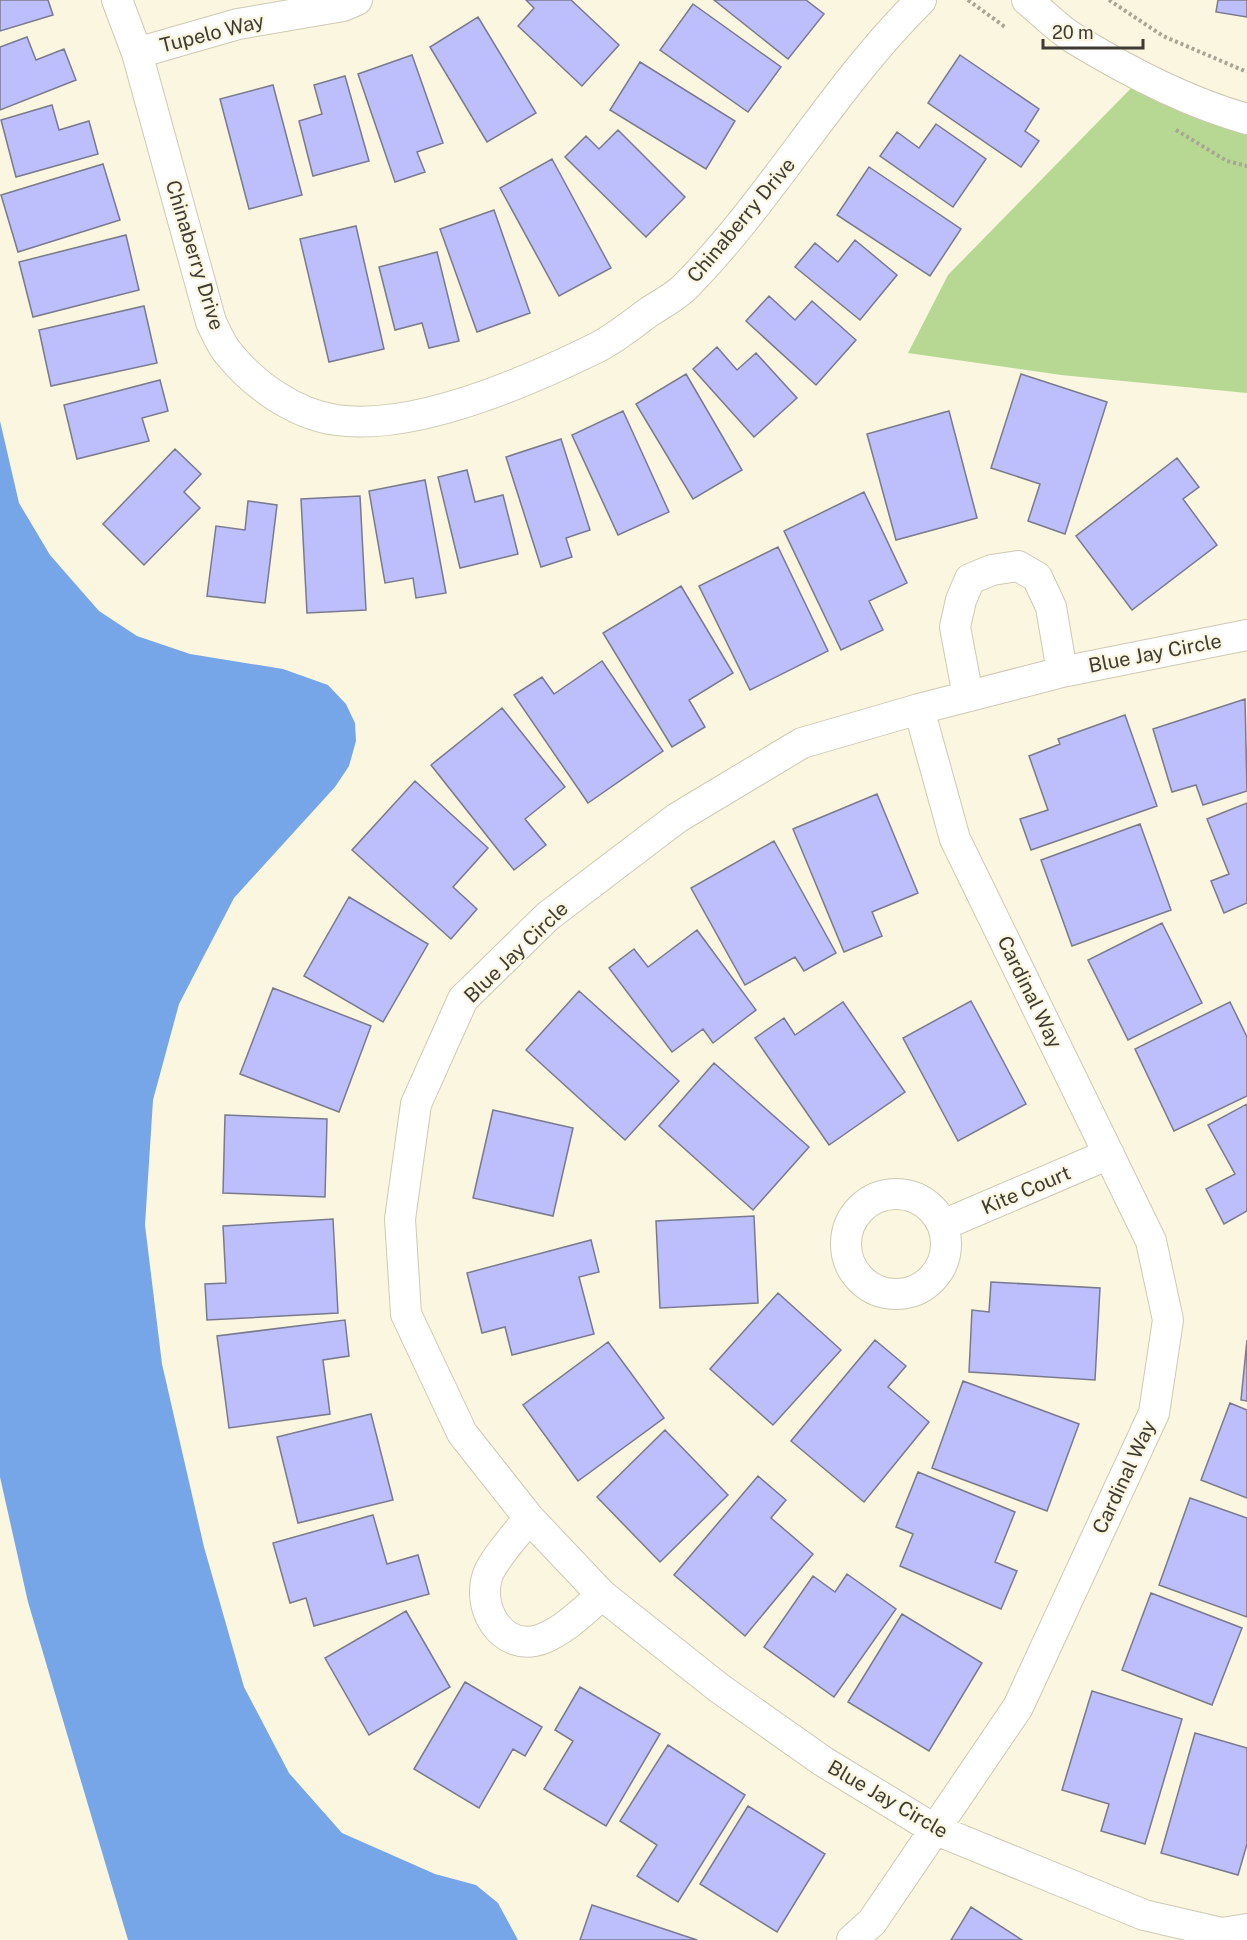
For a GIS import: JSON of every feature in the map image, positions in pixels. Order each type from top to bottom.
[{"type":"street","name":"Chinaberry Drive","points":[[117,0],[137,52],[211,322],[227,352],[252,379],[288,404],[336,420],[370,421],[402,418],[490,394],[598,347],[686,287],[779,177],[886,34],[921,0]]},
{"type":"street","name":"Tupelo Way","points":[[137,52],[238,24],[343,6],[357,0]]},
{"type":"street","points":[[1027,0],[1071,37],[1143,76],[1206,107],[1247,119]]},
{"type":"street","name":"Blue Jay Circle","points":[[968,696],[955,627],[961,600],[970,579],[992,570],[1018,566],[1037,577],[1051,607],[1062,672]]},
{"type":"street","name":"Blue Jay Circle","points":[[1247,635],[1062,672],[918,708],[802,743],[677,818],[548,916],[464,999],[416,1104],[400,1219],[406,1314],[462,1433],[529,1518],[602,1595],[719,1688],[795,1742],[934,1829],[1144,1915],[1222,1934],[1247,1929]]},
{"type":"street","name":"Cardinal Way","points":[[852,1940],[872,1922],[1018,1707],[1154,1413],[1168,1320],[1151,1241],[956,839],[918,708]]},
{"type":"street","name":"Kite Court","points":[[943,1226],[1109,1154]]},
{"type":"street","points":[[529,1518],[490,1570],[485,1586],[483,1594],[497,1629],[517,1640],[540,1640],[563,1628],[602,1595]]},
{"type":"path","points":[[1109,0],[1163,36],[1247,72]]},
{"type":"green space","points":[[1143,76],[1247,119],[1247,393],[1061,375],[908,353],[948,275]]},
{"type":"water","points":[[0,421],[19,503],[50,555],[99,611],[137,636],[190,654],[283,669],[328,685],[346,704],[355,723],[356,741],[349,766],[335,787],[234,898],[179,1004],[153,1100],[145,1225],[162,1364],[204,1547],[244,1687],[289,1773],[342,1833],[435,1874],[476,1885],[498,1903],[518,1940],[128,1940],[28,1602],[0,1477]]},
{"type":"building","points":[[0,0],[48,0],[53,15],[0,31]]},
{"type":"building","points":[[526,0],[571,0],[619,45],[582,86],[518,26],[534,8]]},
{"type":"building","points":[[714,0],[806,0],[824,14],[788,59]]},
{"type":"building","points":[[1218,0],[1247,0],[1247,17],[1216,12]]},
{"type":"building","points":[[693,4],[781,67],[748,112],[660,50]]},
{"type":"building","points":[[478,17],[536,113],[487,142],[430,47]]},
{"type":"building","points":[[27,37],[36,60],[64,49],[76,80],[0,110],[0,47]]},
{"type":"building","points":[[412,55],[443,143],[417,152],[425,172],[395,182],[358,74]]},
{"type":"building","points":[[960,55],[1039,109],[1025,131],[1039,141],[1021,167],[928,103]]},
{"type":"building","points":[[640,62],[735,121],[706,169],[610,110]]},
{"type":"building","points":[[345,76],[369,161],[313,176],[299,121],[322,114],[314,85]]},
{"type":"building","points":[[273,85],[302,195],[249,209],[220,99]]},
{"type":"building","points":[[52,105],[59,130],[89,121],[98,154],[16,177],[1,120]]},
{"type":"building","points":[[936,124],[986,159],[953,207],[880,156],[897,132],[919,148]]},
{"type":"building","points":[[618,130],[685,197],[646,237],[565,157],[586,136],[599,149]]},
{"type":"building","points":[[552,159],[611,268],[559,296],[500,188]]},
{"type":"building","points":[[103,164],[120,220],[18,252],[1,195]]},
{"type":"building","points":[[869,167],[961,229],[930,276],[837,215]]},
{"type":"building","points":[[494,210],[530,313],[477,332],[440,229]]},
{"type":"building","points":[[356,226],[384,349],[329,362],[300,239]]},
{"type":"building","points":[[126,235],[139,290],[33,317],[19,262]]},
{"type":"building","points":[[855,240],[897,275],[860,320],[795,267],[815,243],[838,262]]},
{"type":"building","points":[[437,252],[459,341],[429,348],[422,323],[395,330],[379,267]]},
{"type":"building","points":[[769,296],[795,320],[812,301],[856,340],[816,385],[746,321]]},
{"type":"building","points":[[144,306],[157,363],[51,386],[39,330]]},
{"type":"building","points":[[717,347],[737,370],[756,353],[797,398],[754,437],[693,369]]},
{"type":"building","points":[[686,374],[742,470],[693,499],[636,404]]},
{"type":"building","points":[[1021,374],[1107,402],[1065,534],[1028,521],[1040,484],[991,468]]},
{"type":"building","points":[[160,380],[168,411],[142,418],[149,441],[77,459],[64,405]]},
{"type":"building","points":[[623,411],[669,512],[618,535],[572,435]]},
{"type":"building","points":[[949,411],[977,518],[896,540],[867,434]]},
{"type":"building","points":[[561,439],[590,530],[566,538],[572,557],[541,567],[506,457]]},
{"type":"building","points":[[175,449],[201,474],[184,492],[200,508],[144,565],[103,524]]},
{"type":"building","points":[[1177,458],[1199,487],[1183,499],[1217,545],[1132,610],[1076,536]]},
{"type":"building","points":[[467,470],[475,502],[503,495],[518,554],[460,568],[438,477]]},
{"type":"building","points":[[425,480],[446,593],[416,598],[413,578],[385,583],[369,491]]},
{"type":"building","points":[[864,492],[907,583],[869,601],[883,630],[841,650],[784,531]]},
{"type":"building","points":[[360,496],[366,610],[307,613],[301,499]]},
{"type":"building","points":[[248,501],[277,505],[265,603],[207,596],[216,526],[245,530]]},
{"type":"building","points":[[778,547],[828,651],[750,690],[699,586]]},
{"type":"building","points":[[681,586],[733,673],[689,700],[705,727],[672,747],[603,633]]},
{"type":"building","points":[[602,661],[663,751],[588,803],[514,695],[542,677],[554,694]]},
{"type":"building","points":[[1245,699],[1247,791],[1203,805],[1196,785],[1172,792],[1153,729]]},
{"type":"building","points":[[502,708],[565,787],[525,819],[546,845],[514,870],[431,765]]},
{"type":"building","points":[[1125,715],[1157,806],[1031,850],[1020,819],[1048,810],[1029,756],[1060,744],[1058,739]]},
{"type":"building","points":[[415,781],[488,848],[453,887],[477,909],[451,939],[352,850]]},
{"type":"building","points":[[877,794],[918,893],[872,912],[882,936],[844,952],[793,829]]},
{"type":"building","points":[[1247,803],[1247,903],[1224,913],[1211,881],[1229,874],[1207,819]]},
{"type":"building","points":[[1140,824],[1171,910],[1072,946],[1041,860]]},
{"type":"building","points":[[774,841],[836,953],[804,971],[795,957],[745,985],[691,888]]},
{"type":"building","points":[[349,897],[428,944],[383,1022],[304,976]]},
{"type":"building","points":[[1162,923],[1202,1003],[1128,1040],[1088,960]]},
{"type":"building","points":[[697,930],[756,1010],[713,1043],[703,1029],[672,1052],[609,968],[634,949],[648,967]]},
{"type":"building","points":[[273,988],[371,1026],[339,1112],[240,1074]]},
{"type":"building","points":[[579,991],[679,1081],[625,1140],[526,1050]]},
{"type":"building","points":[[971,1001],[1026,1104],[958,1141],[903,1038]]},
{"type":"building","points":[[843,1002],[905,1092],[829,1145],[755,1038],[784,1018],[795,1035]]},
{"type":"building","points":[[1230,1002],[1247,1037],[1247,1096],[1174,1131],[1135,1049]]},
{"type":"building","points":[[714,1063],[809,1147],[753,1210],[659,1126]]},
{"type":"building","points":[[1247,1104],[1247,1211],[1224,1224],[1206,1189],[1235,1174],[1208,1125]]},
{"type":"building","points":[[493,1110],[573,1128],[553,1216],[473,1198]]},
{"type":"building","points":[[225,1115],[327,1119],[325,1197],[223,1193]]},
{"type":"building","points":[[754,1216],[758,1303],[660,1308],[656,1221]]},
{"type":"building","points":[[333,1219],[338,1313],[207,1320],[205,1284],[226,1283],[223,1226]]},
{"type":"building","points":[[591,1240],[599,1272],[579,1277],[594,1334],[512,1355],[505,1327],[482,1333],[467,1273]]},
{"type":"building","points":[[991,1282],[1100,1288],[1095,1380],[969,1372],[972,1310],[989,1312]]},
{"type":"building","points":[[778,1293],[841,1350],[773,1425],[710,1369]]},
{"type":"building","points":[[345,1320],[349,1356],[323,1360],[330,1414],[229,1428],[217,1336]]},
{"type":"building","points":[[875,1340],[906,1366],[888,1387],[929,1422],[864,1502],[791,1441]]},
{"type":"building","points":[[1247,1340],[1247,1401],[1241,1400]]},
{"type":"building","points":[[608,1342],[664,1418],[578,1481],[523,1405]]},
{"type":"building","points":[[963,1381],[1079,1424],[1047,1511],[932,1468]]},
{"type":"building","points":[[1230,1403],[1247,1410],[1247,1498],[1201,1480]]},
{"type":"building","points":[[371,1414],[393,1500],[298,1523],[277,1437]]},
{"type":"building","points":[[665,1430],[728,1495],[660,1562],[597,1497]]},
{"type":"building","points":[[918,1472],[1015,1512],[995,1562],[1017,1571],[1001,1609],[900,1566],[913,1534],[896,1527]]},
{"type":"building","points":[[758,1476],[786,1500],[771,1518],[813,1554],[745,1636],[674,1575]]},
{"type":"building","points":[[1190,1498],[1247,1518],[1247,1617],[1159,1585]]},
{"type":"building","points":[[373,1515],[387,1564],[418,1555],[429,1594],[314,1626],[306,1598],[290,1603],[273,1543]]},
{"type":"building","points":[[847,1574],[896,1609],[834,1697],[764,1647],[813,1576],[835,1592]]},
{"type":"building","points":[[1151,1593],[1242,1628],[1212,1705],[1122,1670]]},
{"type":"building","points":[[406,1611],[450,1687],[369,1735],[325,1658]]},
{"type":"building","points":[[902,1614],[982,1663],[929,1751],[848,1702]]},
{"type":"building","points":[[465,1682],[542,1727],[525,1756],[513,1749],[479,1808],[414,1769]]},
{"type":"building","points":[[580,1687],[660,1734],[606,1826],[544,1789],[573,1741],[555,1730]]},
{"type":"building","points":[[1092,1691],[1182,1719],[1145,1844],[1101,1831],[1109,1804],[1062,1790]]},
{"type":"building","points":[[1195,1733],[1247,1748],[1247,1844],[1238,1875],[1161,1853]]},
{"type":"building","points":[[668,1745],[745,1795],[678,1902],[637,1876],[657,1845],[620,1821]]},
{"type":"building","points":[[748,1806],[825,1854],[777,1932],[700,1884]]},
{"type":"building","points":[[592,1905],[697,1940],[580,1940]]},
{"type":"building","points":[[971,1907],[1022,1940],[951,1940]]}]
